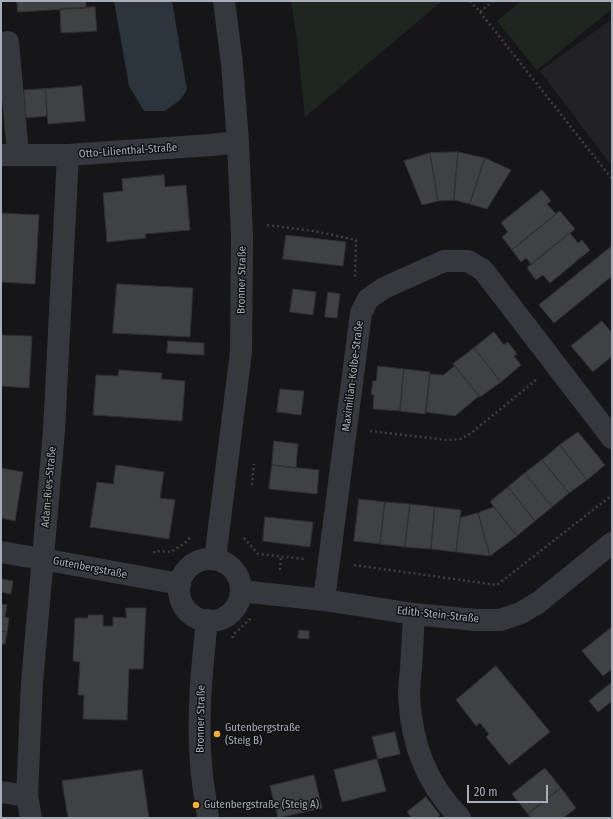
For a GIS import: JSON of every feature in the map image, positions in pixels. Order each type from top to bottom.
[{"type":"street","name":"Bronner Straße","points":[[215,559],[241,352],[242,237],[238,142],[232,64],[224,1]]},
{"type":"street","name":"Otto-Lilienthal-Straße","points":[[8,42],[9,155],[68,155],[238,142]]},
{"type":"street","name":"Adam-Ries-Straße","points":[[31,818],[27,796],[32,682],[54,431],[68,155]]},
{"type":"street","points":[[368,299],[384,288],[444,261],[468,261],[483,270],[612,438]]},
{"type":"street","name":"Maximilian-Kolbe-Straße","points":[[324,600],[361,313],[368,299]]},
{"type":"street","name":"Edith-Stein-Straße","points":[[241,591],[324,600],[414,614],[476,620],[500,620],[521,613],[539,602],[612,543]]},
{"type":"street","name":"Gutenbergstraße","points":[[1,552],[180,584]]},
{"type":"street","points":[[205,559],[215,559],[231,567],[237,574],[241,591],[239,600],[234,609],[226,616],[217,620],[197,618],[189,612],[183,604],[180,595],[180,584],[183,575],[189,567],[205,559]]},
{"type":"street","points":[[414,614],[409,695],[412,725],[420,756],[432,783],[449,807],[460,818]]},
{"type":"street","name":"Bronner Straße","points":[[207,620],[202,669],[200,733],[201,764],[208,818]]},
{"type":"street","points":[[1,792],[27,796]]},
{"type":"path","points":[[470,1],[612,179]]},
{"type":"path","points":[[480,12],[493,1]]},
{"type":"path","points":[[267,226],[314,231],[356,240],[355,277],[368,299]]},
{"type":"path","points":[[346,429],[447,440],[460,439],[470,434],[555,365]]},
{"type":"path","points":[[251,487],[254,473]]},
{"type":"path","points":[[244,538],[258,554],[329,561],[497,585],[612,495]]},
{"type":"path","points":[[150,579],[155,551],[171,552],[185,543],[194,533]]},
{"type":"path","points":[[276,595],[281,556]]},
{"type":"path","points":[[172,605],[180,616],[181,622]]},
{"type":"path","points":[[231,640],[234,634],[251,618],[258,618]]},
{"type":"shaded area","points":[[114,1],[172,1],[187,90],[180,100],[165,111],[144,111],[129,86]]},
{"type":"shaded area","points":[[291,1],[442,1],[305,117],[297,40]]},
{"type":"shaded area","points":[[521,1],[612,1],[612,9],[537,70],[497,21]]},
{"type":"shaded area","points":[[612,19],[612,166],[540,71]]},
{"type":"building","points":[[17,1],[86,1],[86,8],[18,12]]},
{"type":"building","points":[[95,7],[97,31],[61,33],[60,9]]},
{"type":"building","points":[[82,86],[85,121],[48,124],[45,89]]},
{"type":"building","points":[[45,89],[47,116],[26,118],[24,90]]},
{"type":"building","points":[[458,152],[485,158],[470,204],[454,200]]},
{"type":"building","points":[[458,152],[454,200],[438,201],[430,153]]},
{"type":"building","points":[[430,153],[438,201],[422,205],[404,161]]},
{"type":"building","points":[[485,158],[511,170],[487,209],[470,204]]},
{"type":"building","points":[[164,175],[165,187],[186,185],[190,230],[145,234],[146,238],[107,242],[103,193],[123,191],[122,179]]},
{"type":"building","points":[[542,190],[551,201],[547,204],[556,214],[512,250],[502,237],[508,232],[501,223]]},
{"type":"building","points":[[560,211],[575,229],[531,264],[526,258],[521,262],[512,250]]},
{"type":"building","points":[[1,213],[39,215],[35,284],[1,282]]},
{"type":"building","points":[[570,233],[578,243],[582,240],[590,250],[550,283],[543,275],[536,280],[527,268]]},
{"type":"building","points":[[286,235],[346,242],[343,266],[283,259]]},
{"type":"building","points":[[612,246],[612,276],[554,323],[539,305]]},
{"type":"building","points":[[117,284],[193,288],[190,337],[113,333]]},
{"type":"building","points":[[293,289],[316,292],[313,315],[290,312]]},
{"type":"building","points":[[328,292],[340,294],[337,318],[325,317]]},
{"type":"building","points":[[602,321],[612,333],[612,356],[593,372],[571,346]]},
{"type":"building","points":[[494,332],[504,345],[508,342],[517,354],[514,356],[521,365],[501,382],[474,348]]},
{"type":"building","points":[[1,335],[32,336],[29,388],[1,386]]},
{"type":"building","points":[[168,341],[204,343],[204,355],[167,353]]},
{"type":"building","points":[[474,348],[501,382],[480,397],[453,364]]},
{"type":"building","points":[[378,366],[404,369],[400,411],[373,409],[374,395],[371,394],[373,381],[376,381]]},
{"type":"building","points":[[455,366],[479,396],[455,416],[426,412],[430,374],[443,375]]},
{"type":"building","points":[[404,369],[430,372],[425,414],[400,411]]},
{"type":"building","points":[[119,370],[162,373],[161,379],[185,381],[182,421],[93,415],[96,375],[118,376]]},
{"type":"building","points":[[280,389],[304,391],[301,415],[277,412]]},
{"type":"building","points":[[578,432],[605,465],[587,480],[560,445]]},
{"type":"building","points":[[274,441],[298,444],[296,468],[272,465]]},
{"type":"building","points":[[560,445],[587,480],[569,493],[542,460]]},
{"type":"building","points":[[542,460],[569,493],[552,507],[525,473]]},
{"type":"building","points":[[116,465],[164,472],[160,498],[175,500],[169,539],[90,527],[97,482],[113,484]]},
{"type":"building","points":[[272,465],[319,470],[317,494],[269,489]]},
{"type":"building","points":[[1,468],[23,472],[15,521],[1,518]]},
{"type":"building","points":[[525,473],[552,507],[535,521],[508,487]]},
{"type":"building","points":[[508,487],[535,521],[517,536],[490,502]]},
{"type":"building","points":[[359,499],[385,502],[380,544],[354,541]]},
{"type":"building","points":[[385,502],[410,504],[405,547],[380,544]]},
{"type":"building","points":[[410,504],[435,507],[431,549],[405,547]]},
{"type":"building","points":[[435,507],[461,510],[456,552],[431,549]]},
{"type":"building","points":[[494,507],[517,536],[490,556],[478,513]]},
{"type":"building","points":[[478,513],[490,556],[456,552],[460,518]]},
{"type":"building","points":[[265,517],[313,522],[310,547],[263,541]]},
{"type":"building","points":[[1,579],[13,581],[11,594],[1,592]]},
{"type":"building","points":[[1,604],[7,605],[5,617],[9,618],[7,632],[1,631]]},
{"type":"building","points":[[126,608],[146,608],[143,669],[129,669],[127,720],[83,719],[84,695],[78,695],[80,662],[73,661],[75,618],[88,618],[88,615],[103,615],[103,626],[113,626],[113,617],[126,618]]},
{"type":"building","points":[[612,627],[612,669],[603,676],[582,651]]},
{"type":"building","points":[[299,630],[309,631],[309,639],[298,638]]},
{"type":"building","points":[[1,631],[7,632],[5,644],[1,644]]},
{"type":"building","points":[[496,666],[550,732],[509,765],[486,737],[489,734],[480,723],[476,726],[456,700]]},
{"type":"building","points":[[611,683],[612,701],[598,712],[589,701]]},
{"type":"building","points":[[395,732],[400,754],[378,759],[372,737]]},
{"type":"building","points":[[377,759],[386,791],[342,802],[334,770]]},
{"type":"building","points":[[545,768],[561,788],[528,814],[512,794]]},
{"type":"building","points":[[142,770],[149,818],[68,818],[62,781]]},
{"type":"building","points":[[314,775],[322,808],[278,818],[270,786]]},
{"type":"building","points":[[561,788],[576,808],[563,818],[531,818],[528,814]]},
{"type":"building","points":[[426,797],[440,815],[437,818],[412,818],[407,812]]},
{"type":"place","name":"Gutenbergstraße (Steig B)","points":[[217,734]]},
{"type":"place","name":"Gutenbergstraße (Steig A)","points":[[196,805]]}]
